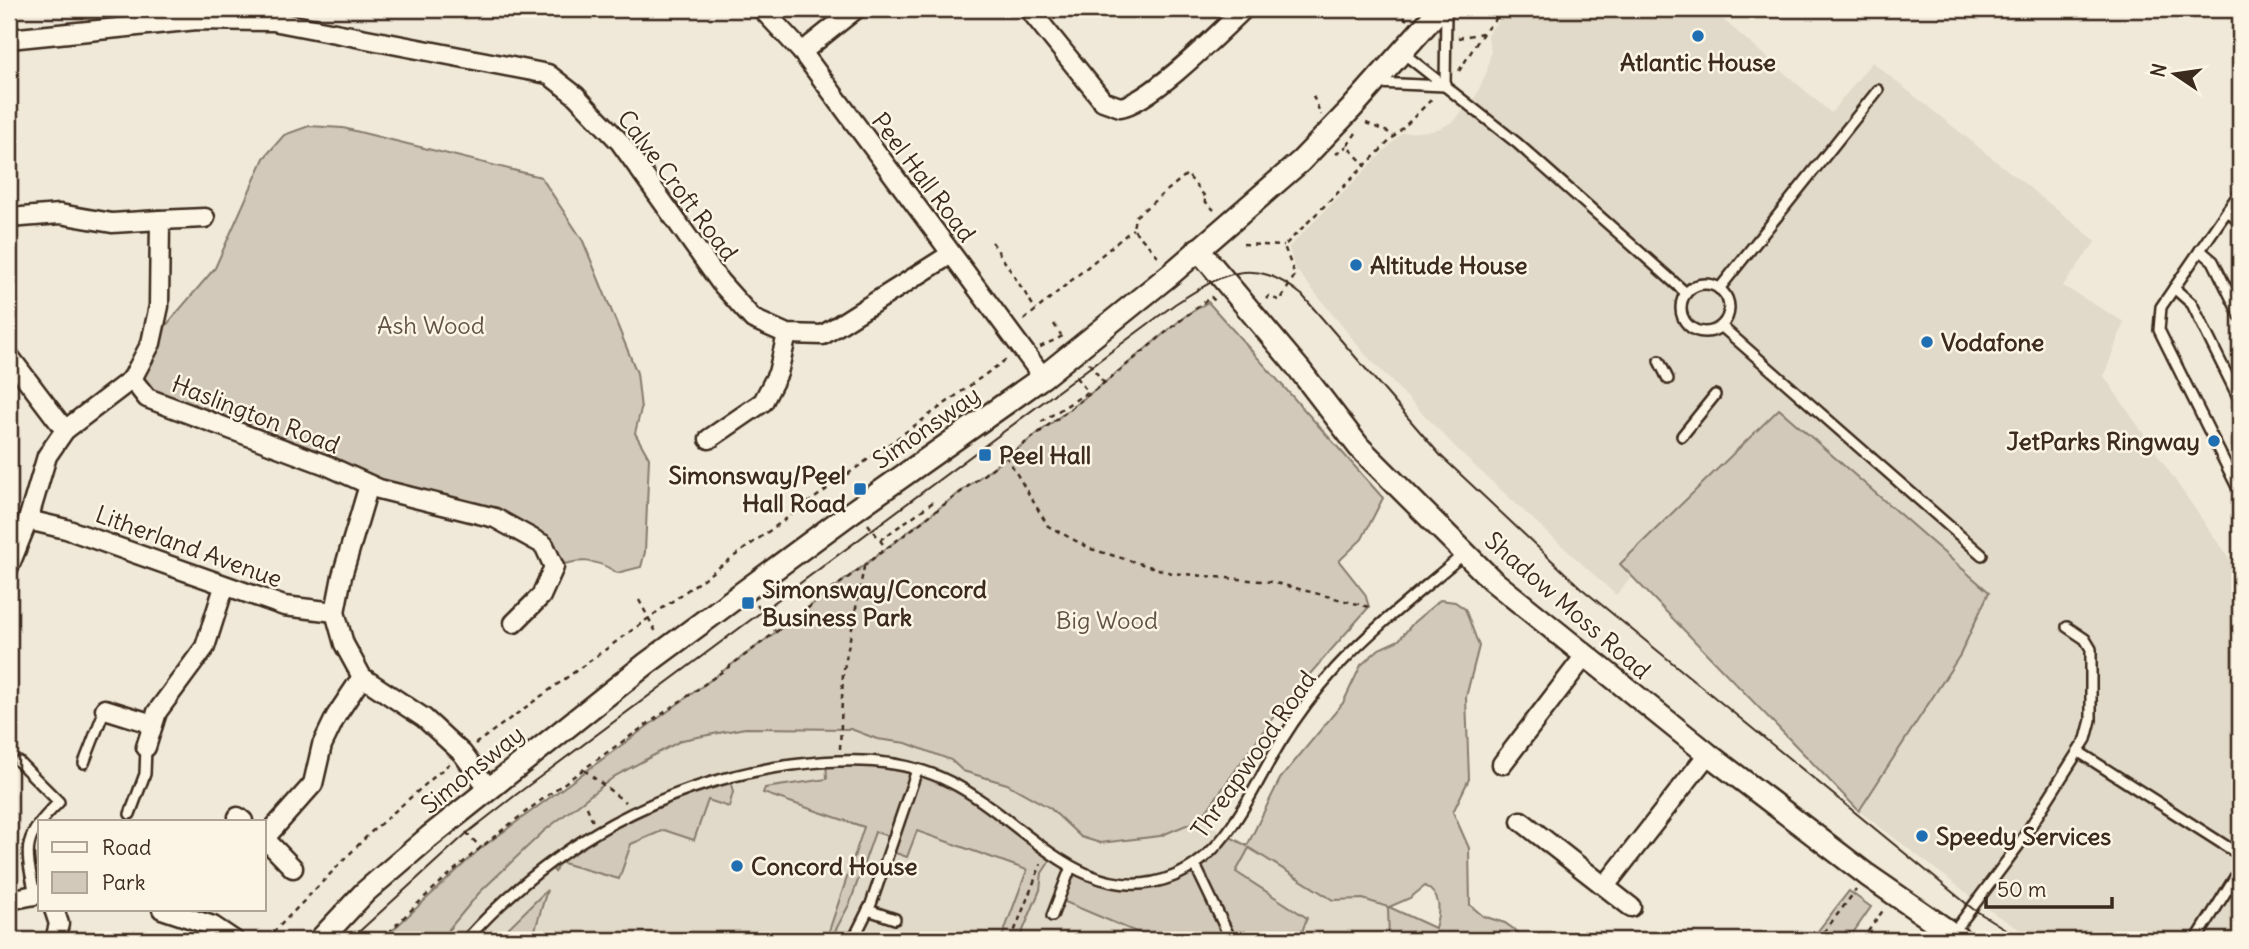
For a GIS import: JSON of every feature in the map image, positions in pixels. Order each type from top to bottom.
[{"type":"street","name":"Peel Hall Road","points":[[762,9],[802,52],[1043,377]]},
{"type":"street","points":[[802,52],[856,9]]},
{"type":"street","points":[[1029,9],[1103,101],[1120,107],[1141,99],[1244,9]]},
{"type":"street","name":"Simonsway","points":[[320,940],[366,891],[489,789],[666,649],[849,513],[1043,377],[1198,249],[1301,160],[1440,9]]},
{"type":"street","name":"Calve Croft Road","points":[[9,39],[274,15],[548,74],[575,95],[620,142],[720,282],[753,318],[788,334],[823,335],[951,254]]},
{"type":"street","points":[[9,218],[60,214],[112,223],[205,218]]},
{"type":"street","name":"Haslington Road","points":[[9,566],[28,520],[47,456],[65,430],[132,379],[151,343],[159,306],[160,220]]},
{"type":"street","name":"Shadow Moss Road","points":[[1198,249],[1299,369],[1359,447],[1492,580],[1584,657],[1708,754],[1867,875],[1956,937]]},
{"type":"street","points":[[709,439],[763,402],[778,373],[788,334]]},
{"type":"street","points":[[9,356],[65,430]]},
{"type":"street","name":"Haslington Road","points":[[132,379],[147,398],[326,465],[369,485],[495,518],[544,545],[554,567],[541,596],[514,622]]},
{"type":"street","points":[[369,485],[342,576],[335,612],[344,644],[362,677],[424,718],[462,753],[489,789]]},
{"type":"street","name":"Litherland Avenue","points":[[28,520],[66,528],[224,587],[284,606],[335,612]]},
{"type":"street","points":[[146,747],[157,712],[205,648],[224,587]]},
{"type":"street","points":[[1502,764],[1584,657]]},
{"type":"street","points":[[266,839],[313,783],[322,745],[331,725],[362,677]]},
{"type":"street","points":[[105,709],[153,724]]},
{"type":"street","points":[[1605,886],[1708,754]]},
{"type":"street","points":[[1521,821],[1631,908]]},
{"type":"street","points":[[266,841],[293,868]]},
{"type":"street","points":[[9,900],[38,894]]},
{"type":"street","points":[[55,911],[59,924],[55,940]]},
{"type":"street","points":[[168,911],[213,926],[234,940]]},
{"type":"lane","points":[[1445,86],[1446,9]]},
{"type":"lane","points":[[1402,52],[1517,144],[1686,293]]},
{"type":"lane","points":[[1374,83],[1445,86]]},
{"type":"lane","points":[[1719,289],[1878,90]]},
{"type":"lane","points":[[2240,192],[2161,307],[2159,330],[2240,493]]},
{"type":"lane","points":[[2228,210],[2240,224]]},
{"type":"lane","points":[[2200,250],[2213,261],[2240,316]]},
{"type":"lane","points":[[1704,285],[1719,289],[1729,308],[1721,326],[1704,332],[1690,327],[1682,315],[1686,293],[1704,285]]},
{"type":"lane","points":[[2174,288],[2192,304],[2240,401]]},
{"type":"lane","points":[[1721,326],[1982,555]]},
{"type":"lane","points":[[1659,362],[1668,379]]},
{"type":"lane","points":[[1682,436],[1715,395]]},
{"type":"lane","name":"Threapwood Road","points":[[466,940],[504,900],[543,867],[635,810],[729,775],[826,760],[871,761],[917,769],[965,789],[1046,851],[1071,867],[1097,878],[1136,883],[1175,876],[1195,865],[1216,848],[1282,739],[1336,669],[1465,552]]},
{"type":"lane","points":[[1956,937],[2079,752],[2091,720],[2091,649],[2085,639],[2067,627]]},
{"type":"lane","points":[[84,762],[105,709]]},
{"type":"lane","points":[[130,814],[145,774],[146,747]]},
{"type":"lane","points":[[2079,752],[2240,855]]},
{"type":"lane","points":[[19,762],[59,802],[41,820]]},
{"type":"lane","points":[[853,940],[868,910],[917,769]]},
{"type":"lane","points":[[38,823],[33,828],[27,859],[38,894]]},
{"type":"lane","name":"Threapwood Road","points":[[1195,865],[1231,940]]},
{"type":"lane","points":[[1052,916],[1071,867]]},
{"type":"lane","points":[[2196,940],[2240,869]]},
{"type":"lane","points":[[868,910],[895,919]]},
{"type":"path","points":[[1462,68],[1483,33],[1505,9]]},
{"type":"path","points":[[1444,40],[1483,33]]},
{"type":"path","points":[[1243,244],[1284,246],[1429,102]]},
{"type":"path","points":[[1365,165],[1347,146],[1364,122],[1395,135]]},
{"type":"path","points":[[1024,320],[1133,229],[1136,217],[1186,174],[1214,209]]},
{"type":"path","points":[[1133,229],[1158,256]]},
{"type":"path","points":[[992,242],[1036,310]]},
{"type":"path","points":[[1269,296],[1280,301],[1295,275],[1284,246]]},
{"type":"path","points":[[382,940],[481,848],[776,632],[1212,297],[1219,306]]},
{"type":"path","points":[[266,940],[370,833],[462,753],[1012,354]]},
{"type":"path","points":[[1041,422],[1088,392],[1073,373]]},
{"type":"path","points":[[1006,456],[1048,526],[1091,550],[1172,573],[1272,582],[1369,607]]},
{"type":"path","points":[[880,540],[936,500]]},
{"type":"path","points":[[866,520],[885,547]]},
{"type":"path","points":[[840,760],[844,674],[865,561]]},
{"type":"path","points":[[746,591],[776,632]]},
{"type":"path","points":[[639,600],[666,649]]},
{"type":"path","points":[[584,770],[635,810]]},
{"type":"path","points":[[1011,940],[1046,851]]},
{"type":"path","points":[[1818,940],[1867,875]]},
{"type":"path","points":[[1862,940],[1894,894]]},
{"type":"shaded area","points":[[1510,9],[1711,9],[1831,113],[1872,62],[2096,241],[2063,286],[2124,322],[2104,376],[2240,575],[2240,940],[2037,940],[1996,915],[1859,811],[1960,655],[1989,592],[1778,410],[1616,595],[1466,458],[1365,354],[1294,267],[1289,247],[1402,133],[1432,131],[1443,127],[1454,121],[1476,96],[1487,71],[1491,51],[1487,34]]},
{"type":"shaded area","points":[[745,728],[851,729],[936,753],[951,760],[963,771],[1007,784],[1050,808],[1063,821],[1160,836],[1201,819],[1333,900],[1363,899],[1403,912],[1459,940],[439,940],[479,893],[544,831],[615,776],[682,740]]},
{"type":"green space","name":"Ash Wood","points":[[309,126],[343,128],[541,177],[583,241],[637,373],[641,409],[635,433],[649,458],[645,552],[641,567],[617,573],[587,561],[554,567],[544,544],[186,415],[132,379],[151,343],[215,268],[264,158],[284,135]]},
{"type":"green space","name":"Big Wood","points":[[1208,302],[1383,498],[1362,539],[1339,561],[1365,594],[1369,607],[1279,709],[1201,819],[1160,836],[1100,843],[1081,837],[1050,808],[1007,784],[963,771],[951,760],[906,743],[877,739],[851,729],[745,728],[682,740],[615,776],[544,831],[479,893],[440,940],[382,940],[481,848],[776,632],[1104,383],[1184,317]]},
{"type":"green space","points":[[1779,409],[1989,592],[1960,655],[1859,811],[1620,564]]},
{"type":"green space","points":[[1440,600],[1455,602],[1465,609],[1479,646],[1466,697],[1469,779],[1453,812],[1469,848],[1470,905],[1483,916],[1505,923],[1529,940],[1389,940],[1388,907],[1363,899],[1333,900],[1249,848],[1236,872],[1307,918],[1299,940],[1155,940],[1058,899],[1071,867],[1108,880],[1149,882],[1180,873],[1225,834],[1247,846],[1280,779],[1343,703],[1361,665],[1379,649],[1399,640],[1414,622]],"holes":[[[1425,886],[1431,890],[1438,904],[1435,928],[1389,907],[1410,898]]]},
{"type":"green space","points":[[826,760],[871,761],[949,781],[1053,856],[1042,873],[1040,890],[1019,940],[1001,940],[1027,870],[917,831],[907,857],[890,851],[894,837],[875,832],[850,903],[834,933],[847,940],[826,940],[864,827],[763,793],[765,788],[827,779]]},
{"type":"green space","points":[[729,775],[733,792],[729,807],[708,800],[694,840],[664,830],[631,844],[619,879],[559,862],[555,872],[548,863],[610,824]]},
{"type":"green space","points":[[547,890],[532,940],[496,940]]},
{"type":"green space","points":[[1849,891],[1871,907],[1848,940],[1811,940]]},
{"type":"tram line","points":[[350,940],[467,833],[517,794],[1175,304],[1223,277],[1252,272],[1284,282],[1302,295],[1441,456],[1581,588],[1973,909],[2023,940]]},
{"type":"place","name":"Atlantic House","points":[[1698,36]]},
{"type":"place","name":"Altitude House","points":[[1356,265]]},
{"type":"place","name":"Vodafone","points":[[1927,342]]},
{"type":"place","name":"JetParks Ringway","points":[[2214,441]]},
{"type":"place","name":"Peel Hall","points":[[985,455]]},
{"type":"place","name":"Simonsway/Peel Hall Road","points":[[860,489]]},
{"type":"place","name":"Simonsway/Concord Business Park","points":[[748,603]]},
{"type":"place","name":"Speedy Services","points":[[1922,836]]},
{"type":"place","name":"Concord House","points":[[737,866]]}]
